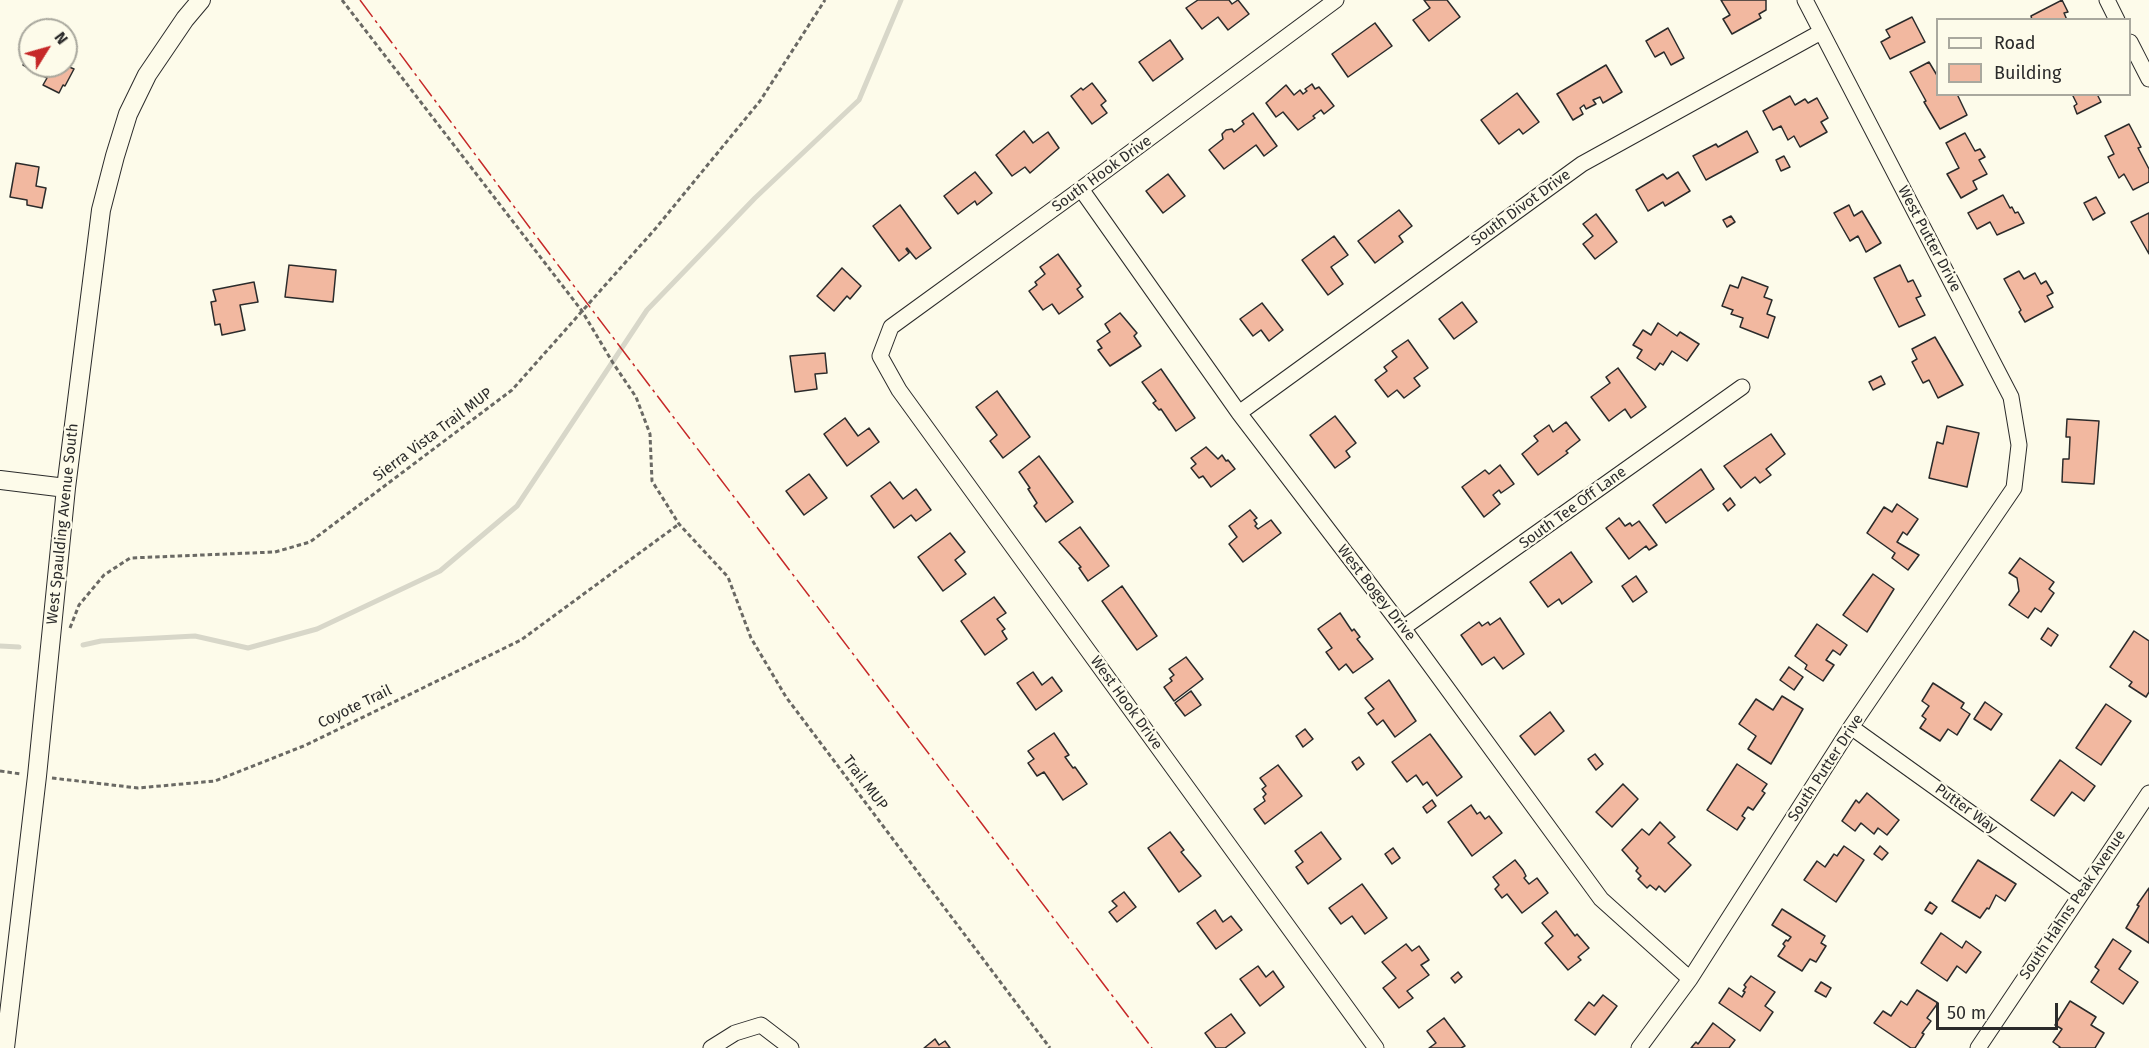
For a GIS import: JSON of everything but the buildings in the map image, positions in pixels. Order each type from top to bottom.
[{"type":"street","name":"West Spaulding Avenue South","points":[[5,1048],[38,776],[66,488],[104,199],[128,114],[147,75],[201,0]]},
{"type":"street","name":"South Hook Drive","points":[[880,356],[891,327],[1336,0]]},
{"type":"street","name":"West Putter Drive","points":[[1805,0],[2011,397],[2019,445],[2014,488]]},
{"type":"street","points":[[2107,0],[2116,18]]},
{"type":"street","name":"South Divot Drive","points":[[1239,413],[1582,164],[1821,32]]},
{"type":"street","points":[[2131,44],[2149,79]]},
{"type":"street","name":"West Bogey Drive","points":[[1081,189],[1239,413],[1403,628],[1601,899],[1690,979]]},
{"type":"street","name":"West Hook Drive","points":[[880,356],[899,390],[1376,1048]]},
{"type":"street","name":"South Tee Off Lane","points":[[1403,628],[1742,387]]},
{"type":"street","points":[[0,480],[66,488]]},
{"type":"street","name":"South Putter Drive","points":[[1639,1048],[1690,979],[1851,727],[2014,488]]},
{"type":"street","name":"Putter Way","points":[[1851,727],[2081,892]]},
{"type":"street","name":"South Hahns Peak Avenue","points":[[1978,1048],[2149,794]]},
{"type":"street","points":[[711,1048],[735,1034],[761,1025],[791,1048]]},
{"type":"path","name":"Trail MUP","points":[[342,0],[582,311],[612,363],[636,396],[650,434],[652,481],[679,524],[728,577],[751,638],[786,698],[1050,1048]]},
{"type":"path","name":"Sierra Vista Trail MUP","points":[[68,633],[79,605],[104,575],[130,558],[275,552],[310,542],[512,390],[656,228],[760,101],[825,0]]},
{"type":"path","name":"Coyote Trail","points":[[0,771],[138,788],[215,781],[296,749],[521,640],[679,524]]},
{"type":"waterway","points":[[83,645],[101,641],[195,636],[248,648],[317,629],[440,571],[517,506],[647,310],[755,198],[859,100],[901,0]]},
{"type":"waterway","points":[[0,646],[19,647]]},
{"type":"power","points":[[360,0],[533,232],[1152,1048]]}]
